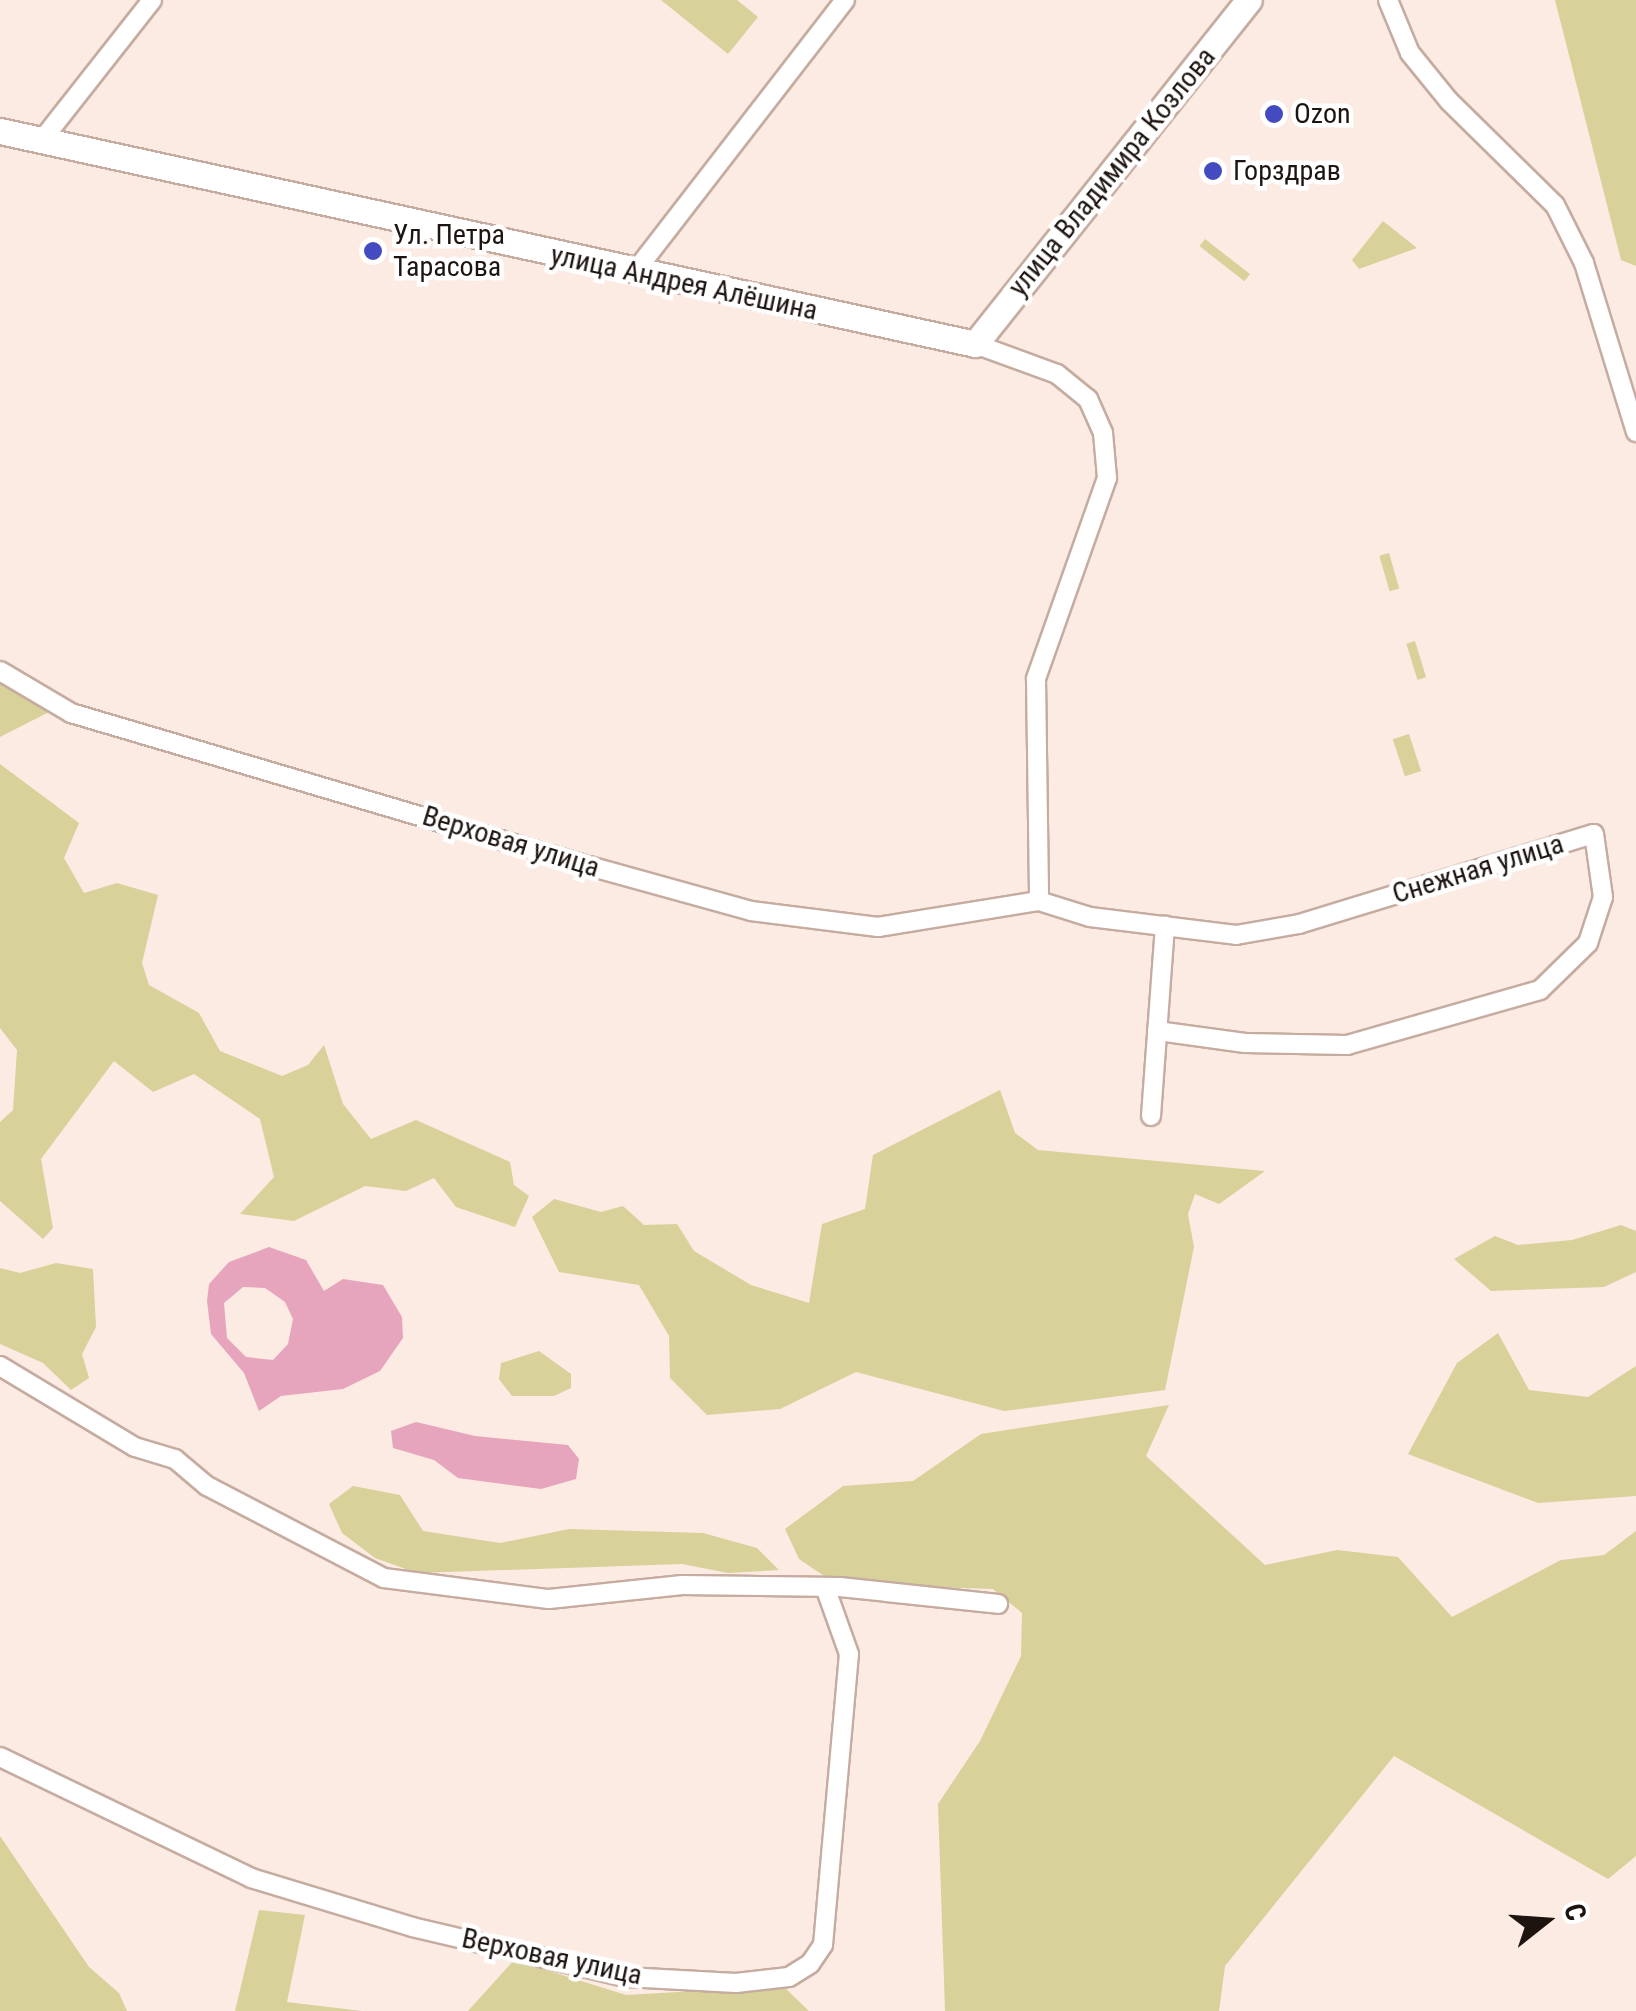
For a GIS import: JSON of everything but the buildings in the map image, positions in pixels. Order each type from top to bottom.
[{"type":"street","points":[[42,140],[152,0]]},
{"type":"street","points":[[634,273],[844,0]]},
{"type":"street","name":"улица Владимира Козлова","points":[[975,344],[1249,0]]},
{"type":"street","points":[[1388,0],[1420,65],[1555,205],[1584,263],[1636,432]]},
{"type":"street","name":"улица Андрея Алёшина","points":[[0,131],[634,273],[975,344]]},
{"type":"street","points":[[975,344],[1057,374],[1088,399],[1103,433],[1107,478],[1036,679],[1038,902]]},
{"type":"street","name":"Верховая улица","points":[[0,671],[72,713],[751,911],[878,927],[1038,902]]},
{"type":"street","name":"Снежная улица","points":[[1038,902],[1090,917],[1236,935],[1298,924],[1594,834],[1602,897],[1588,944],[1540,990],[1348,1045],[1245,1043],[1157,1031]]},
{"type":"street","points":[[1151,1116],[1165,926]]},
{"type":"street","points":[[0,1366],[135,1447],[175,1458],[207,1486],[384,1578],[549,1599],[682,1585],[824,1587],[998,1604]]},
{"type":"street","name":"Верховая улица","points":[[0,1758],[251,1878],[412,1926],[626,1977],[736,1982],[789,1977],[810,1964],[823,1945],[850,1654],[824,1587]]},
{"type":"shaded area","points":[[661,0],[737,0],[758,17],[728,54]]},
{"type":"shaded area","points":[[1555,0],[1636,0],[1636,266],[1621,260]]},
{"type":"shaded area","points":[[1383,221],[1417,248],[1359,269],[1352,260]]},
{"type":"shaded area","points":[[1205,239],[1250,274],[1244,281],[1199,246]]},
{"type":"shaded area","points":[[1389,553],[1399,589],[1390,591],[1379,556]]},
{"type":"shaded area","points":[[1415,641],[1426,677],[1418,680],[1406,644]]},
{"type":"shaded area","points":[[0,681],[51,711],[0,737]]},
{"type":"shaded area","points":[[1409,734],[1421,771],[1405,776],[1393,739]]},
{"type":"shaded area","points":[[0,764],[79,823],[64,858],[84,893],[117,883],[158,895],[142,963],[149,985],[199,1013],[220,1051],[282,1076],[308,1065],[324,1045],[343,1104],[371,1139],[416,1120],[510,1162],[514,1185],[529,1196],[515,1227],[456,1207],[434,1178],[406,1191],[365,1186],[294,1221],[240,1214],[274,1177],[260,1119],[194,1074],[153,1092],[114,1061],[41,1159],[53,1228],[43,1239],[0,1201],[0,1122],[13,1110],[17,1050],[0,1028]]},
{"type":"shaded area","points":[[1000,1090],[1015,1133],[1038,1150],[1265,1171],[1219,1204],[1195,1194],[1188,1214],[1194,1247],[1165,1390],[1004,1411],[856,1372],[780,1409],[707,1415],[670,1378],[669,1336],[639,1285],[559,1272],[532,1217],[554,1199],[601,1212],[623,1206],[644,1225],[677,1224],[694,1251],[751,1285],[809,1303],[822,1224],[865,1209],[873,1155]]},
{"type":"shaded area","points":[[1621,1225],[1636,1231],[1636,1272],[1604,1287],[1491,1291],[1454,1259],[1495,1236],[1518,1245],[1572,1240]]},
{"type":"shaded area","points":[[269,1247],[306,1260],[324,1291],[343,1279],[383,1285],[402,1317],[403,1338],[380,1371],[343,1389],[281,1396],[259,1411],[244,1373],[211,1334],[209,1284],[229,1262]],"holes":[[[243,1287],[265,1288],[285,1302],[293,1319],[288,1344],[273,1360],[246,1357],[227,1338],[224,1303]]]},
{"type":"shaded area","points":[[56,1263],[93,1269],[96,1327],[82,1354],[89,1378],[71,1390],[43,1363],[0,1344],[0,1268],[20,1273]]},
{"type":"shaded area","points":[[1498,1333],[1529,1390],[1588,1397],[1636,1366],[1636,1496],[1538,1503],[1408,1454],[1457,1363]]},
{"type":"shaded area","points":[[539,1351],[571,1374],[571,1388],[554,1396],[512,1396],[499,1379],[501,1363]]},
{"type":"shaded area","points":[[1169,1405],[1146,1456],[1265,1565],[1337,1550],[1398,1557],[1452,1617],[1561,1560],[1604,1555],[1636,1531],[1636,1856],[1608,1879],[1394,1756],[1225,1966],[1219,2011],[945,2011],[938,1804],[980,1741],[1021,1656],[1022,1613],[993,1589],[836,1584],[799,1559],[785,1529],[843,1486],[913,1481],[981,1434]]},
{"type":"shaded area","points":[[416,1422],[475,1436],[568,1445],[579,1459],[576,1479],[541,1489],[458,1478],[434,1460],[393,1448],[391,1431]]},
{"type":"shaded area","points":[[353,1486],[400,1495],[423,1531],[500,1543],[569,1529],[703,1533],[757,1548],[779,1570],[728,1573],[682,1564],[417,1573],[375,1558],[342,1533],[329,1504]]},
{"type":"shaded area","points":[[0,1836],[89,1967],[119,1993],[127,2011],[0,2011]]},
{"type":"shaded area","points":[[259,1910],[305,1915],[287,2002],[362,2011],[235,2011]]},
{"type":"shaded area","points":[[514,1960],[626,1995],[783,1986],[809,2011],[468,2011]]},
{"type":"place","name":"Ozon","points":[[1274,114]]},
{"type":"place","name":"Горздрав","points":[[1213,171]]},
{"type":"place","name":"Ул. Петра Тарасова","points":[[373,251]]}]
